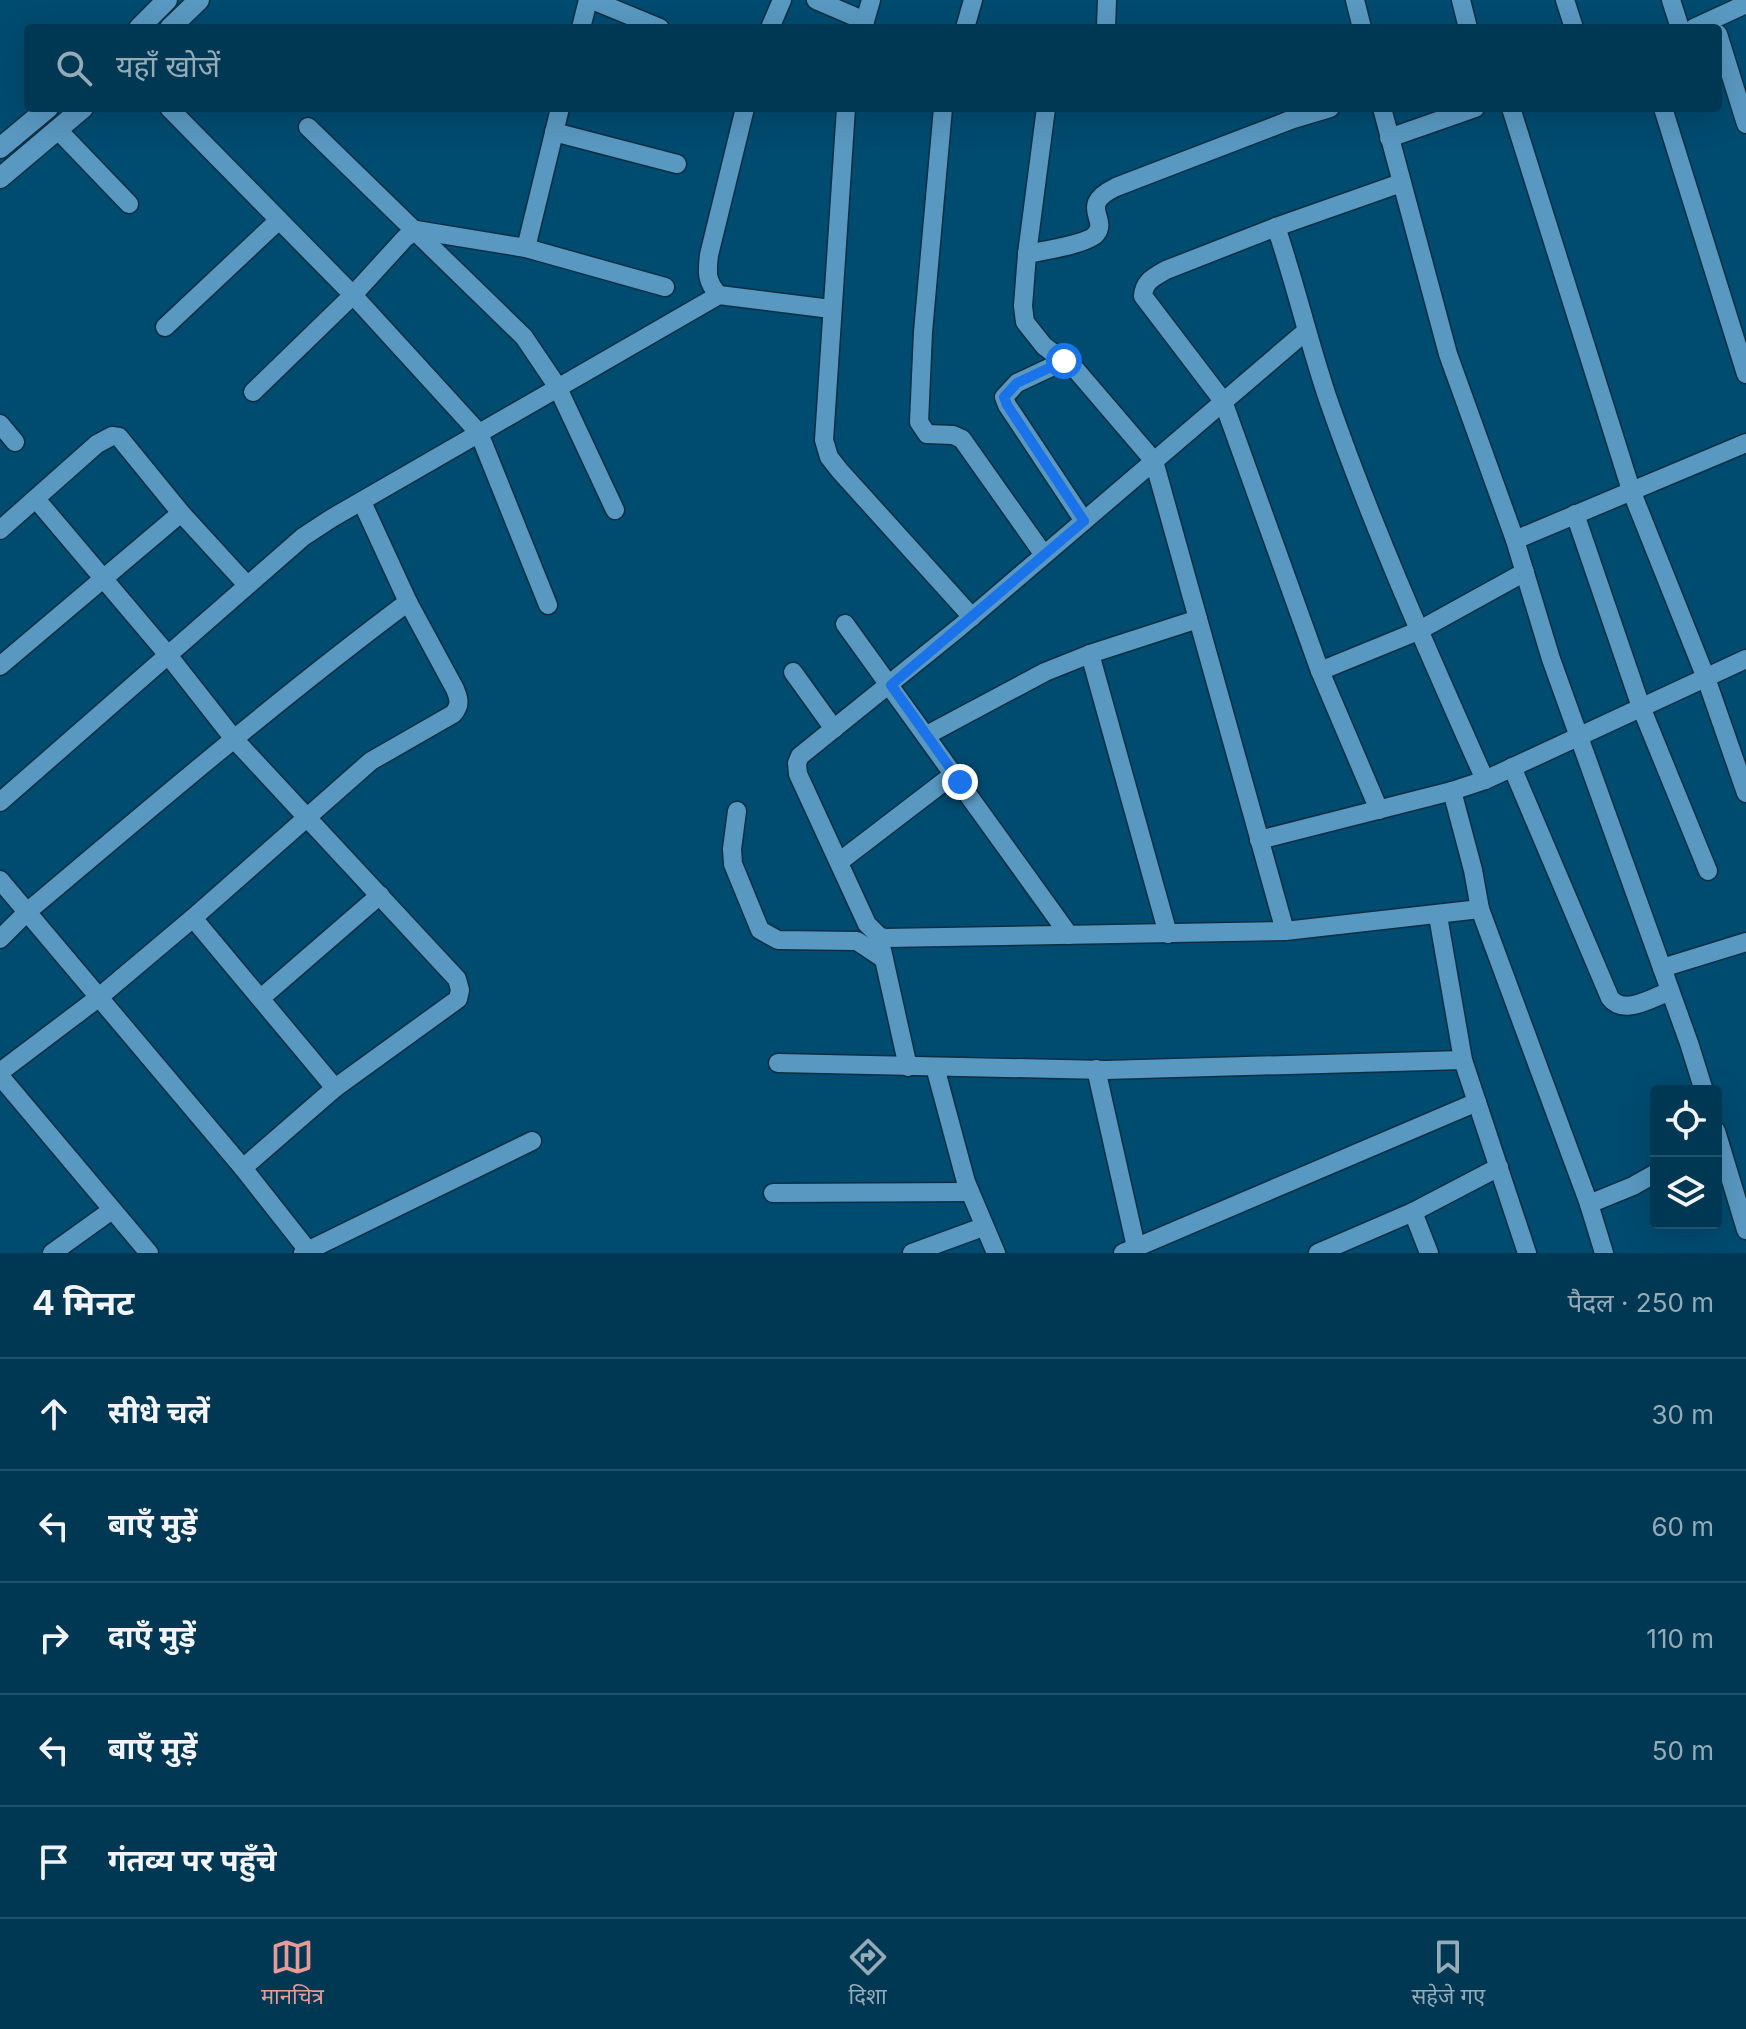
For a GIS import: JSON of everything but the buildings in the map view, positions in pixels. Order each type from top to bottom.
[{"type":"street","points":[[143,24],[167,0]]},
{"type":"street","points":[[174,24],[199,0]]},
{"type":"street","points":[[582,24],[590,0],[650,24]]},
{"type":"street","points":[[772,24],[782,0]]},
{"type":"street","points":[[816,0],[864,24],[871,0]]},
{"type":"street","points":[[966,24],[973,0]]},
{"type":"street","points":[[1106,24],[1107,0]]},
{"type":"street","points":[[1355,0],[1361,24]]},
{"type":"street","points":[[1461,0],[1467,24]]},
{"type":"street","points":[[1565,0],[1573,24]]},
{"type":"street","points":[[1671,0],[1679,24]]},
{"type":"street","points":[[1720,24],[1746,4]]},
{"type":"street","points":[[1722,46],[1746,124]]},
{"type":"street","points":[[0,148],[43,112]]},
{"type":"street","points":[[0,178],[78,112]]},
{"type":"street","points":[[173,112],[353,295],[479,433],[548,605]]},
{"type":"street","points":[[526,248],[559,112]]},
{"type":"street","points":[[719,295],[710,286],[707,276],[709,255],[744,112]]},
{"type":"street","points":[[846,112],[824,440],[829,457],[972,617]]},
{"type":"street","points":[[943,112],[923,332],[919,422],[927,434],[953,435],[962,439],[1044,555]]},
{"type":"street","points":[[1045,112],[1027,254],[1023,306],[1025,322],[1044,346],[1077,371],[1154,461],[1285,931]]},
{"type":"street","points":[[1027,254],[1087,240],[1096,234],[1099,225],[1096,201],[1103,193],[1317,112]]},
{"type":"street","points":[[1383,112],[1448,354],[1515,540],[1551,659],[1702,1085]]},
{"type":"street","points":[[1389,138],[1464,112]]},
{"type":"street","points":[[1512,112],[1631,490],[1706,678],[1737,740],[1746,793]]},
{"type":"street","points":[[1664,112],[1746,374]]},
{"type":"street","points":[[308,127],[524,337],[557,386],[615,510]]},
{"type":"street","points":[[58,130],[129,204]]},
{"type":"street","points":[[554,132],[677,164]]},
{"type":"street","points":[[1379,810],[1320,671],[1223,401],[1143,296],[1151,278],[1166,270],[1401,183]]},
{"type":"street","points":[[165,327],[279,220]]},
{"type":"street","points":[[1276,227],[1305,332],[1330,406],[1418,631],[1485,780]]},
{"type":"street","points":[[253,392],[416,230],[526,248],[665,287]]},
{"type":"street","points":[[0,802],[303,537],[557,386],[719,295],[831,309]]},
{"type":"street","points":[[1305,332],[972,617],[800,756],[798,774],[867,924],[885,938],[1285,931],[1480,909]]},
{"type":"street","points":[[1064,361],[1017,383],[1004,397],[1084,521]]},
{"type":"street","points":[[0,424],[15,442]]},
{"type":"street","points":[[0,530],[97,444],[112,436],[119,437],[181,513],[247,585]]},
{"type":"street","points":[[1515,540],[1746,443]]},
{"type":"street","points":[[36,499],[168,655],[234,739],[451,973],[460,990],[458,999],[335,1088],[243,1168]]},
{"type":"street","points":[[149,1253],[0,1074],[98,998],[377,757],[453,714],[458,708],[455,689],[408,602],[362,502]]},
{"type":"street","points":[[0,666],[181,513]]},
{"type":"street","points":[[1575,514],[1641,707],[1708,871]]},
{"type":"street","points":[[1320,671],[1418,631],[1525,572]]},
{"type":"street","points":[[0,939],[27,912],[234,739],[408,602]]},
{"type":"street","points":[[927,735],[1022,682],[1090,654],[1198,619]]},
{"type":"street","points":[[845,624],[1069,935]]},
{"type":"street","points":[[1090,654],[1168,934]]},
{"type":"street","points":[[1259,840],[1485,780],[1746,659]]},
{"type":"street","points":[[793,672],[834,729]]},
{"type":"street","points":[[1512,767],[1610,998],[1616,1006],[1624,1008],[1670,991]]},
{"type":"street","points":[[839,862],[954,774]]},
{"type":"street","points":[[1452,791],[1480,909],[1589,1204],[1604,1253]]},
{"type":"street","points":[[737,811],[733,864],[760,930],[778,940],[857,941],[884,959]]},
{"type":"street","points":[[0,880],[243,1168],[307,1252],[532,1141]]},
{"type":"street","points":[[261,998],[380,895]]},
{"type":"street","points":[[1438,916],[1463,1060],[1527,1253]]},
{"type":"street","points":[[193,918],[335,1088]]},
{"type":"street","points":[[879,936],[908,1067]]},
{"type":"street","points":[[1662,968],[1746,942]]},
{"type":"street","points":[[778,1063],[1096,1069],[1463,1060]]},
{"type":"street","points":[[935,1067],[970,1192],[996,1253]]},
{"type":"street","points":[[1096,1069],[1129,1250],[1477,1102]]},
{"type":"street","points":[[1722,1153],[1746,1230]]},
{"type":"street","points":[[1318,1253],[1413,1212],[1499,1167]]},
{"type":"street","points":[[1589,1204],[1650,1176]]},
{"type":"street","points":[[773,1193],[970,1192]]},
{"type":"street","points":[[52,1253],[112,1210]]},
{"type":"street","points":[[1413,1212],[1429,1253]]},
{"type":"street","points":[[912,1253],[983,1227]]},
{"type":"route","points":[[960,782],[891,685],[1084,521],[1004,397],[1017,383],[1064,361]]}]
